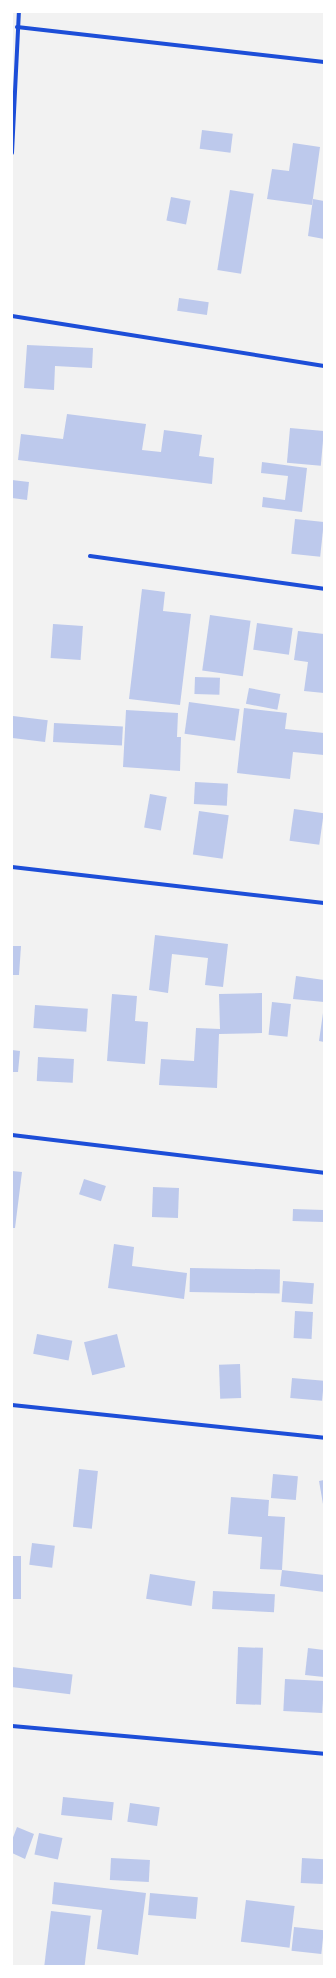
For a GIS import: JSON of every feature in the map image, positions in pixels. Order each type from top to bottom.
[{"type":"street","points":[[12,153],[17,27],[19,12]]},
{"type":"street","points":[[17,27],[324,62]]},
{"type":"street","points":[[12,316],[324,366]]},
{"type":"street","points":[[90,556],[324,589]]},
{"type":"street","points":[[12,867],[324,902]]},
{"type":"street","points":[[12,1135],[324,1173]]},
{"type":"street","points":[[12,1405],[324,1438]]},
{"type":"street","points":[[12,1726],[324,1754]]},
{"type":"building","points":[[202,130],[233,134],[230,153],[200,149]]},
{"type":"building","points":[[293,143],[320,147],[312,205],[267,199],[272,169],[289,171]]},
{"type":"building","points":[[230,190],[254,194],[241,274],[217,270]]},
{"type":"building","points":[[171,197],[191,201],[186,224],[166,221]]},
{"type":"building","points":[[313,199],[324,201],[324,239],[308,236]]},
{"type":"building","points":[[179,298],[209,302],[207,315],[177,311]]},
{"type":"building","points":[[27,345],[93,348],[92,368],[55,366],[54,390],[24,388]]},
{"type":"building","points":[[67,414],[146,424],[142,450],[161,452],[164,430],[202,435],[199,456],[214,458],[212,484],[18,460],[21,434],[63,439]]},
{"type":"building","points":[[290,428],[324,431],[321,466],[287,463]]},
{"type":"building","points":[[262,462],[307,468],[302,512],[262,507],[263,497],[285,500],[288,476],[261,473]]},
{"type":"building","points":[[12,480],[29,482],[27,500],[12,498]]},
{"type":"building","points":[[295,519],[324,522],[320,557],[291,554]]},
{"type":"building","points":[[142,589],[165,592],[163,611],[191,614],[180,705],[129,699]]},
{"type":"building","points":[[210,615],[251,621],[243,676],[202,670]]},
{"type":"building","points":[[257,623],[293,628],[289,655],[253,650]]},
{"type":"building","points":[[53,624],[83,626],[81,660],[51,658]]},
{"type":"building","points":[[298,631],[324,634],[324,693],[304,691],[308,662],[294,660]]},
{"type":"building","points":[[195,677],[220,678],[219,695],[194,694]]},
{"type":"building","points":[[249,688],[280,694],[277,710],[246,704]]},
{"type":"building","points":[[189,702],[240,709],[235,741],[185,734]]},
{"type":"building","points":[[244,708],[287,713],[285,729],[324,733],[324,755],[293,752],[290,779],[237,773]]},
{"type":"building","points":[[126,710],[178,713],[177,737],[181,737],[180,771],[123,767]]},
{"type":"building","points":[[13,716],[48,720],[45,742],[12,738]]},
{"type":"building","points":[[54,723],[123,727],[122,746],[53,742]]},
{"type":"building","points":[[195,782],[228,784],[227,806],[194,804]]},
{"type":"building","points":[[150,794],[167,797],[161,830],[144,827]]},
{"type":"building","points":[[294,809],[324,813],[319,845],[290,841]]},
{"type":"building","points":[[199,811],[229,815],[223,859],[193,855]]},
{"type":"building","points":[[155,935],[228,944],[223,987],[205,985],[208,958],[172,954],[168,993],[149,990]]},
{"type":"building","points":[[12,946],[21,946],[19,975],[12,975]]},
{"type":"building","points":[[296,976],[324,980],[324,1002],[293,999]]},
{"type":"building","points":[[262,993],[262,1033],[219,1034],[217,1088],[159,1085],[161,1059],[194,1061],[196,1028],[220,1029],[219,994]]},
{"type":"building","points":[[112,994],[137,996],[135,1021],[148,1022],[145,1064],[107,1061]]},
{"type":"building","points":[[272,1002],[291,1004],[287,1037],[269,1035]]},
{"type":"building","points":[[35,1005],[88,1009],[86,1032],[33,1028]]},
{"type":"building","points":[[324,1006],[324,1042],[319,1041]]},
{"type":"building","points":[[12,1050],[20,1051],[18,1072],[12,1072]]},
{"type":"building","points":[[38,1057],[74,1059],[73,1083],[37,1081]]},
{"type":"building","points":[[12,1171],[22,1172],[15,1228],[12,1228]]},
{"type":"building","points":[[84,1179],[106,1186],[101,1201],[79,1194]]},
{"type":"building","points":[[153,1187],[179,1188],[178,1218],[152,1217]]},
{"type":"building","points":[[293,1209],[324,1210],[324,1222],[293,1221]]},
{"type":"building","points":[[114,1244],[134,1247],[132,1266],[187,1273],[184,1299],[108,1288]]},
{"type":"building","points":[[190,1268],[280,1270],[280,1294],[190,1292]]},
{"type":"building","points":[[283,1281],[314,1283],[312,1304],[282,1302]]},
{"type":"building","points":[[295,1311],[313,1312],[312,1339],[294,1338]]},
{"type":"building","points":[[37,1334],[72,1341],[69,1361],[33,1354]]},
{"type":"building","points":[[117,1334],[125,1367],[92,1375],[84,1342]]},
{"type":"building","points":[[240,1364],[241,1398],[220,1399],[219,1365]]},
{"type":"building","points":[[292,1378],[324,1381],[322,1401],[290,1398]]},
{"type":"building","points":[[79,1469],[98,1471],[92,1529],[73,1527]]},
{"type":"building","points":[[273,1474],[298,1476],[296,1500],[271,1498]]},
{"type":"building","points":[[324,1480],[324,1504],[323,1504],[319,1481]]},
{"type":"building","points":[[231,1497],[269,1500],[268,1516],[285,1517],[282,1570],[260,1569],[262,1537],[228,1534]]},
{"type":"building","points":[[32,1543],[55,1546],[52,1568],[29,1565]]},
{"type":"building","points":[[12,1556],[21,1556],[21,1599],[12,1599]]},
{"type":"building","points":[[282,1570],[324,1575],[324,1592],[280,1586]]},
{"type":"building","points":[[150,1574],[195,1581],[192,1606],[146,1599]]},
{"type":"building","points":[[213,1591],[275,1594],[274,1612],[212,1609]]},
{"type":"building","points":[[238,1647],[263,1648],[261,1705],[236,1704]]},
{"type":"building","points":[[308,1648],[324,1650],[324,1677],[305,1675]]},
{"type":"building","points":[[12,1667],[73,1674],[70,1694],[12,1687]]},
{"type":"building","points":[[285,1679],[324,1681],[322,1713],[283,1711]]},
{"type":"building","points":[[63,1797],[114,1802],[112,1820],[61,1815]]},
{"type":"building","points":[[130,1803],[160,1807],[157,1826],[127,1822]]},
{"type":"building","points":[[17,1827],[34,1834],[25,1859],[12,1853],[12,1840]]},
{"type":"building","points":[[39,1833],[62,1838],[58,1860],[34,1855]]},
{"type":"building","points":[[111,1858],[150,1860],[149,1882],[110,1880]]},
{"type":"building","points":[[302,1858],[324,1859],[323,1884],[301,1883]]},
{"type":"building","points":[[54,1882],[146,1893],[138,1955],[97,1949],[102,1910],[52,1904]]},
{"type":"building","points":[[150,1893],[198,1897],[196,1919],[148,1915]]},
{"type":"building","points":[[246,1900],[295,1906],[290,1948],[241,1942]]},
{"type":"building","points":[[51,1911],[91,1916],[85,1966],[44,1966]]},
{"type":"building","points":[[294,1927],[324,1930],[321,1954],[291,1951]]}]
